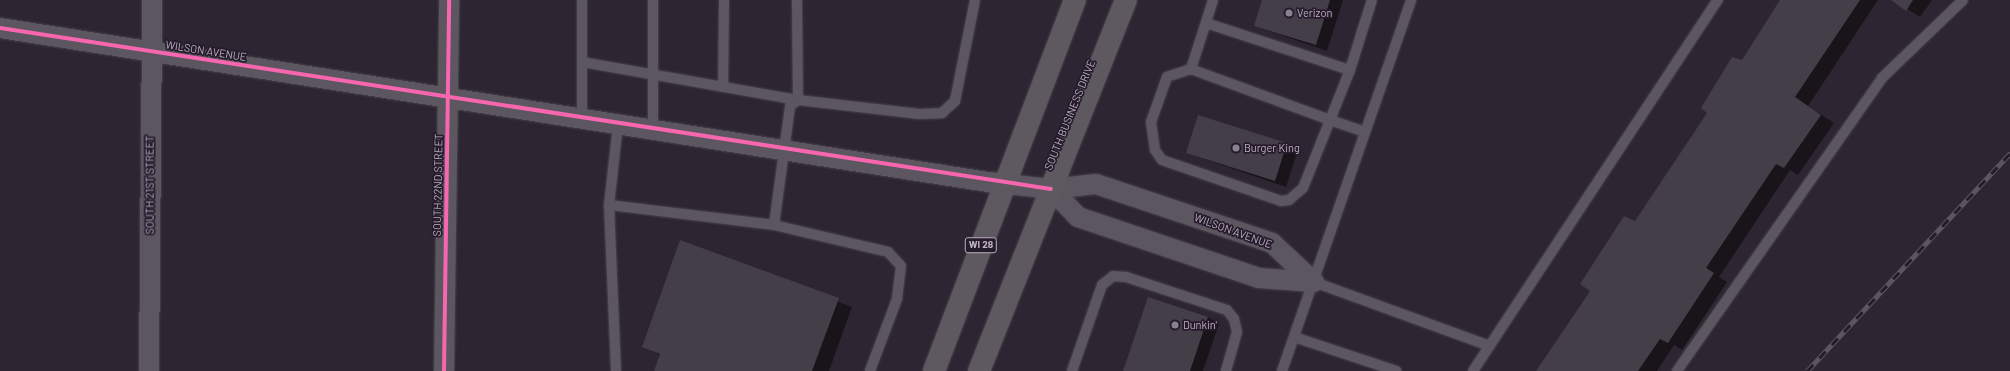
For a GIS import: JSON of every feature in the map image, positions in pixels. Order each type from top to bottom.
[{"type":"main road","name":"WI 28","points":[[934,371],[1075,0]]},
{"type":"main road","name":"SOUTH BUSINESS DRIVE","points":[[980,371],[1126,0]]},
{"type":"street","name":"SOUTH 21ST STREET","points":[[149,371],[152,0]]},
{"type":"street","name":"SOUTH 22ND STREET","points":[[444,371],[449,0]]},
{"type":"street","name":"WILSON AVENUE","points":[[0,28],[582,120],[783,149],[1005,184],[1051,189],[1096,184],[1272,243],[1314,282]]},
{"type":"street","points":[[1051,189],[1078,217],[1259,278],[1314,282]]},
{"type":"lane","points":[[582,0],[582,120]]},
{"type":"lane","points":[[653,0],[653,130]]},
{"type":"lane","points":[[723,87],[724,0]]},
{"type":"lane","points":[[797,0],[798,100]]},
{"type":"lane","points":[[582,62],[798,100],[919,114],[942,113],[955,101],[974,0]]},
{"type":"lane","points":[[1191,69],[1213,0]]},
{"type":"lane","points":[[1365,132],[1330,120],[1191,69],[1167,77],[1151,122],[1155,150],[1162,160],[1281,201],[1289,200],[1303,188],[1330,120],[1350,70],[1372,0]]},
{"type":"lane","points":[[1282,371],[1411,0]]},
{"type":"lane","points":[[1473,371],[1718,0]]},
{"type":"lane","points":[[1677,371],[1882,78],[1964,0]]},
{"type":"lane","points":[[1206,23],[1350,70]]},
{"type":"lane","points":[[774,225],[786,116],[790,106],[798,100]]},
{"type":"lane","points":[[616,371],[610,205],[618,125]]},
{"type":"lane","points":[[610,205],[774,225],[888,252],[901,266],[897,299],[870,371]]},
{"type":"lane","points":[[1073,371],[1102,285],[1113,276],[1126,277],[1227,310],[1234,319],[1237,332],[1226,371]]},
{"type":"lane","points":[[1314,282],[1490,346]]},
{"type":"lane","points":[[1294,337],[1396,371]]},
{"type":"building","points":[[1262,0],[1330,0],[1316,45],[1254,26]]},
{"type":"building","points":[[1780,0],[1860,0],[1795,97],[1821,115],[1784,168],[1776,164],[1706,268],[1714,273],[1668,343],[1660,339],[1638,371],[1536,371],[1590,291],[1580,284],[1624,216],[1635,221],[1707,113],[1701,108],[1732,57],[1742,60]]},
{"type":"building","points":[[1891,0],[1913,0],[1906,11]]},
{"type":"building","name":"Burger King","points":[[1198,115],[1287,143],[1275,181],[1186,153]]},
{"type":"building","points":[[680,240],[839,298],[812,371],[654,371],[660,354],[642,347]]},
{"type":"building","points":[[1148,297],[1208,317],[1190,371],[1123,371]]},
{"type":"railway","points":[[1807,371],[2010,153]]},
{"type":"cycle path","points":[[444,371],[449,0]]},
{"type":"cycle path","points":[[0,28],[1051,189]]},
{"type":"place","name":"Verizon","points":[[1289,13]]},
{"type":"place","name":"Burger King","points":[[1236,148]]},
{"type":"place","name":"Dunkin'","points":[[1175,325]]}]
